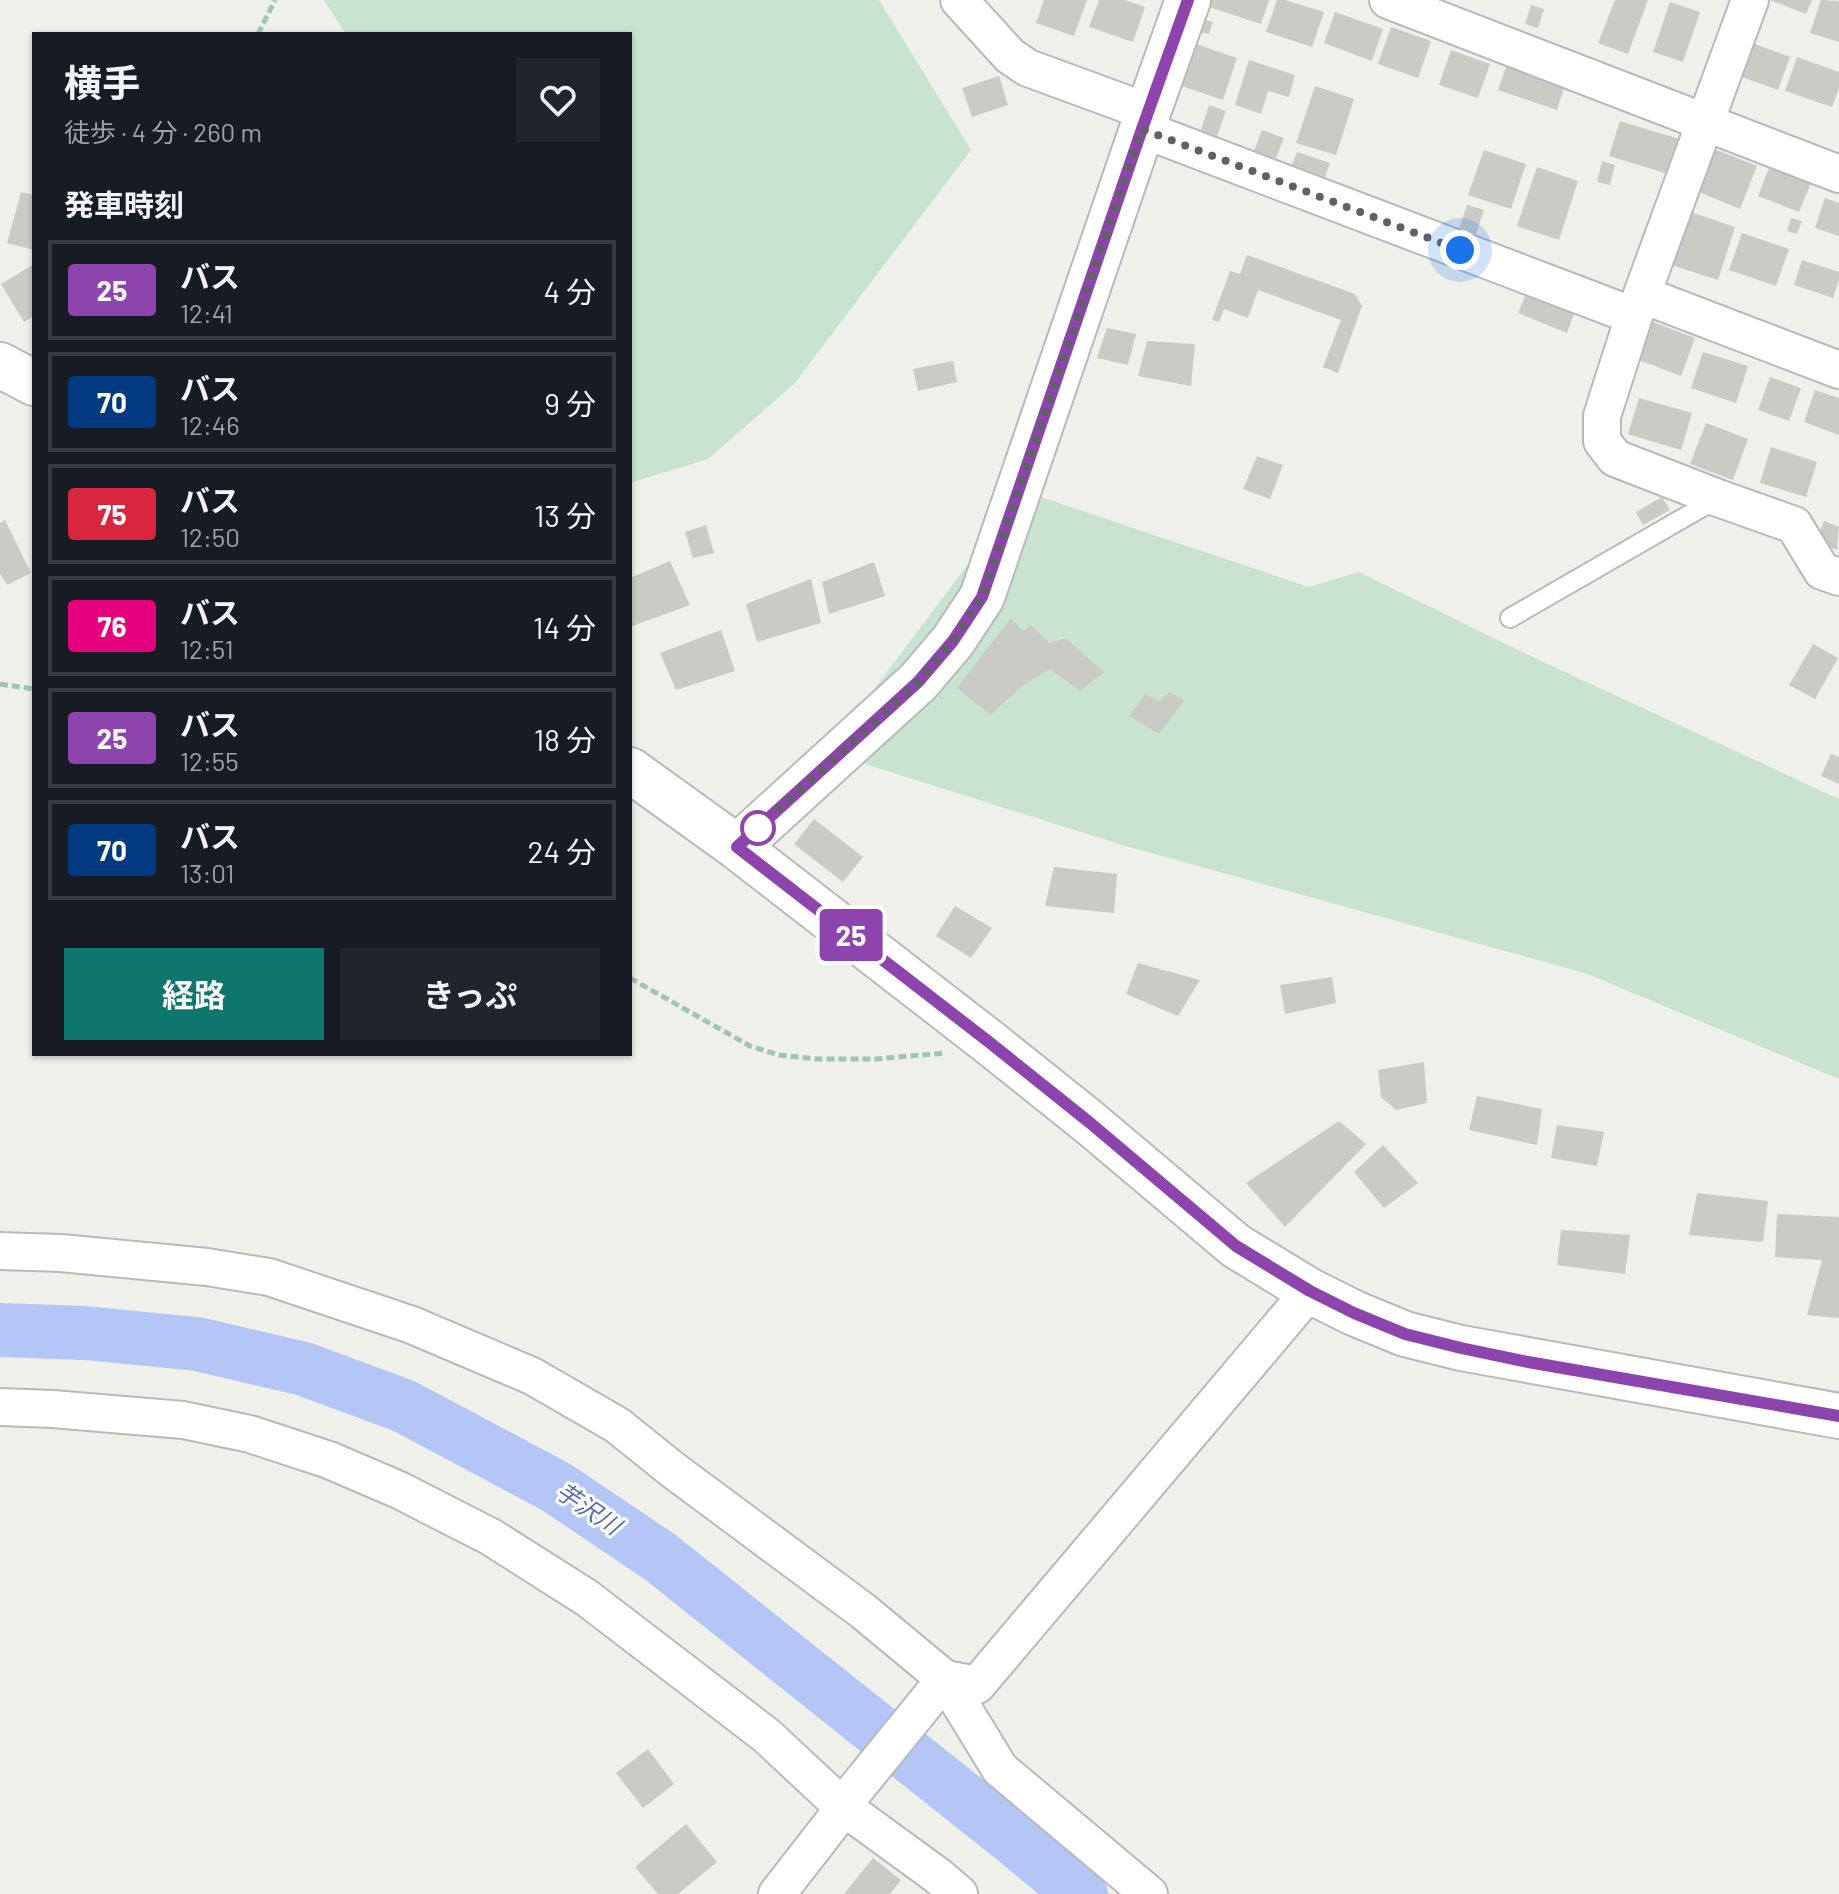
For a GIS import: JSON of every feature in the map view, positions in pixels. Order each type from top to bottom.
[{"type":"street","points":[[959,0],[1010,56],[1028,68],[1145,120],[1638,306],[1839,370]]},
{"type":"street","points":[[737,847],[918,682],[953,641],[982,597],[1188,0]]},
{"type":"street","points":[[1388,0],[1839,174]]},
{"type":"street","points":[[1750,0],[1638,306],[1602,416],[1602,441],[1615,458],[1794,525],[1822,571],[1839,577]]},
{"type":"street","points":[[0,365],[32,382]]},
{"type":"street","points":[[632,771],[737,847],[989,1042],[1236,1246],[1310,1291],[1405,1334],[1461,1348],[1839,1416]]},
{"type":"street","points":[[0,1251],[61,1253],[207,1267],[269,1277],[412,1325],[532,1376],[617,1425],[863,1611],[945,1679],[1000,1769],[1149,1894]]},
{"type":"street","points":[[945,1679],[977,1685],[1310,1291]]},
{"type":"street","points":[[0,1407],[183,1420],[250,1434],[329,1460],[399,1490],[491,1537],[587,1598],[767,1736],[842,1806],[959,1894]]},
{"type":"street","points":[[777,1894],[842,1806],[945,1679]]},
{"type":"lane","points":[[1510,618],[1718,498]]},
{"type":"path","points":[[259,32],[275,0]]},
{"type":"path","points":[[0,684],[32,689]]},
{"type":"path","points":[[632,979],[750,1046],[779,1055],[876,1059],[944,1053],[989,1042]]},
{"type":"green space","points":[[324,0],[879,0],[971,150],[794,384],[708,459],[632,482],[632,32],[345,32]]},
{"type":"green space","points":[[1023,491],[1309,587],[1359,572],[1522,652],[1839,799],[1839,1079],[1585,973],[1122,845],[827,752]]},
{"type":"building","points":[[1044,0],[1087,0],[1074,36],[1036,23]]},
{"type":"building","points":[[1099,0],[1125,0],[1145,7],[1133,42],[1089,27]]},
{"type":"building","points":[[1211,0],[1269,0],[1261,24],[1209,7]]},
{"type":"building","points":[[1277,0],[1324,12],[1312,47],[1266,32]]},
{"type":"building","points":[[1615,0],[1648,0],[1628,54],[1598,43]]},
{"type":"building","points":[[1770,0],[1812,0],[1806,14]]},
{"type":"building","points":[[1821,0],[1839,1],[1839,42],[1810,33]]},
{"type":"building","points":[[1670,2],[1700,12],[1683,62],[1653,52]]},
{"type":"building","points":[[1531,5],[1544,9],[1538,28],[1525,24]]},
{"type":"building","points":[[1335,12],[1383,29],[1372,61],[1324,43]]},
{"type":"building","points":[[1202,19],[1213,22],[1209,34],[1198,32]]},
{"type":"building","points":[[1391,27],[1431,41],[1418,78],[1378,64]]},
{"type":"building","points":[[1747,41],[1790,57],[1778,90],[1734,74]]},
{"type":"building","points":[[1196,44],[1237,58],[1223,100],[1182,86]]},
{"type":"building","points":[[1451,50],[1490,64],[1478,98],[1439,85]]},
{"type":"building","points":[[1797,57],[1839,72],[1839,88],[1832,107],[1785,91]]},
{"type":"building","points":[[1509,58],[1567,78],[1557,110],[1498,90]]},
{"type":"building","points":[[1249,60],[1295,75],[1289,97],[1268,91],[1261,114],[1235,105]]},
{"type":"building","points":[[999,76],[1008,105],[972,117],[962,88]]},
{"type":"building","points":[[1315,86],[1354,99],[1336,155],[1296,143]]},
{"type":"building","points":[[1209,105],[1226,111],[1217,136],[1201,130]]},
{"type":"building","points":[[1620,121],[1679,139],[1668,174],[1609,156]]},
{"type":"building","points":[[1262,130],[1284,138],[1276,158],[1254,151]]},
{"type":"building","points":[[1709,147],[1757,166],[1740,209],[1692,189]]},
{"type":"building","points":[[1484,150],[1526,164],[1511,209],[1468,195]]},
{"type":"building","points":[[1297,152],[1330,163],[1325,177],[1292,165]]},
{"type":"building","points":[[1602,161],[1615,165],[1610,185],[1597,182]]},
{"type":"building","points":[[1771,163],[1812,180],[1799,212],[1758,196]]},
{"type":"building","points":[[1537,167],[1578,181],[1559,240],[1517,226]]},
{"type":"building","points":[[21,192],[32,195],[32,249],[7,243]]},
{"type":"building","points":[[1825,198],[1839,203],[1839,236],[1815,228]]},
{"type":"building","points":[[1467,205],[1484,210],[1476,234],[1459,229]]},
{"type":"building","points":[[1685,210],[1735,227],[1718,280],[1668,264]]},
{"type":"building","points":[[1791,218],[1802,221],[1797,234],[1787,231]]},
{"type":"building","points":[[1742,233],[1789,249],[1776,286],[1729,270]]},
{"type":"building","points":[[1247,255],[1355,294],[1362,306],[1338,373],[1323,367],[1341,320],[1258,290],[1248,318],[1224,309],[1219,322],[1212,320],[1230,271],[1240,274]]},
{"type":"building","points":[[1802,260],[1839,272],[1833,298],[1794,285]]},
{"type":"building","points":[[32,265],[32,317],[24,322],[1,284]]},
{"type":"building","points":[[1530,284],[1579,300],[1567,333],[1518,313]]},
{"type":"building","points":[[1653,322],[1695,338],[1681,376],[1639,360]]},
{"type":"building","points":[[1107,328],[1136,334],[1128,365],[1097,358]]},
{"type":"building","points":[[1147,341],[1195,344],[1191,386],[1138,376]]},
{"type":"building","points":[[1703,352],[1748,366],[1736,403],[1691,388]]},
{"type":"building","points":[[953,361],[957,382],[918,391],[913,369]]},
{"type":"building","points":[[1770,377],[1801,388],[1789,421],[1758,410]]},
{"type":"building","points":[[1815,390],[1839,398],[1839,435],[1804,422]]},
{"type":"building","points":[[1639,398],[1692,413],[1681,450],[1628,434]]},
{"type":"building","points":[[1706,423],[1748,439],[1733,480],[1690,464]]},
{"type":"building","points":[[1771,447],[1817,462],[1806,497],[1760,483]]},
{"type":"building","points":[[1257,456],[1283,465],[1270,499],[1243,489]]},
{"type":"building","points":[[1662,497],[1670,510],[1643,525],[1636,512]]},
{"type":"building","points":[[5,520],[31,573],[7,585],[0,574],[0,523]]},
{"type":"building","points":[[1824,521],[1839,527],[1837,550],[1816,541]]},
{"type":"building","points":[[706,525],[714,553],[693,558],[685,532]]},
{"type":"building","points":[[670,561],[690,605],[632,626],[632,577]]},
{"type":"building","points":[[874,562],[885,596],[829,614],[822,582]]},
{"type":"building","points":[[811,579],[821,623],[757,642],[746,604]]},
{"type":"building","points":[[1011,618],[1023,631],[1031,625],[1050,643],[1065,638],[1104,672],[1080,691],[1050,669],[1022,686],[990,715],[957,688]]},
{"type":"building","points":[[721,630],[735,671],[676,690],[660,653]]},
{"type":"building","points":[[1813,644],[1838,658],[1815,699],[1789,685]]},
{"type":"building","points":[[1169,692],[1184,700],[1159,734],[1129,716],[1145,694],[1160,701]]},
{"type":"building","points":[[1831,754],[1839,757],[1839,784],[1821,776]]},
{"type":"building","points":[[814,819],[863,857],[843,882],[794,844]]},
{"type":"building","points":[[1054,867],[1117,874],[1114,913],[1045,906]]},
{"type":"building","points":[[955,906],[992,928],[971,958],[936,936]]},
{"type":"building","points":[[1138,963],[1200,980],[1178,1016],[1126,994]]},
{"type":"building","points":[[1332,977],[1336,1003],[1285,1014],[1280,985]]},
{"type":"building","points":[[1424,1062],[1427,1103],[1396,1110],[1381,1097],[1378,1070]]},
{"type":"building","points":[[1477,1096],[1542,1109],[1537,1145],[1469,1130]]},
{"type":"building","points":[[1339,1121],[1366,1144],[1285,1227],[1246,1183]]},
{"type":"building","points":[[1557,1125],[1604,1132],[1597,1166],[1551,1158]]},
{"type":"building","points":[[1383,1145],[1418,1183],[1384,1208],[1354,1172]]},
{"type":"building","points":[[1697,1193],[1768,1201],[1763,1242],[1689,1235]]},
{"type":"building","points":[[1777,1214],[1839,1217],[1839,1318],[1807,1315],[1822,1260],[1775,1257]]},
{"type":"building","points":[[1561,1230],[1630,1235],[1625,1274],[1557,1265]]},
{"type":"building","points":[[648,1749],[674,1784],[643,1808],[616,1773]]},
{"type":"building","points":[[686,1824],[717,1862],[678,1894],[658,1894],[635,1867]]},
{"type":"building","points":[[873,1858],[901,1880],[890,1894],[844,1894]]},
{"type":"waterway","name":"芋沢川","points":[[0,1330],[85,1333],[197,1344],[304,1369],[404,1406],[556,1487],[660,1557],[1081,1894]]},
{"type":"bus line","name":"25","points":[[1188,0],[982,597],[953,641],[918,682],[737,847],[989,1042],[1236,1246],[1310,1291],[1405,1334],[1461,1348],[1839,1416]]},
{"type":"route","points":[[758,828],[918,682],[953,641],[982,597],[1142,129],[1460,250]]}]
